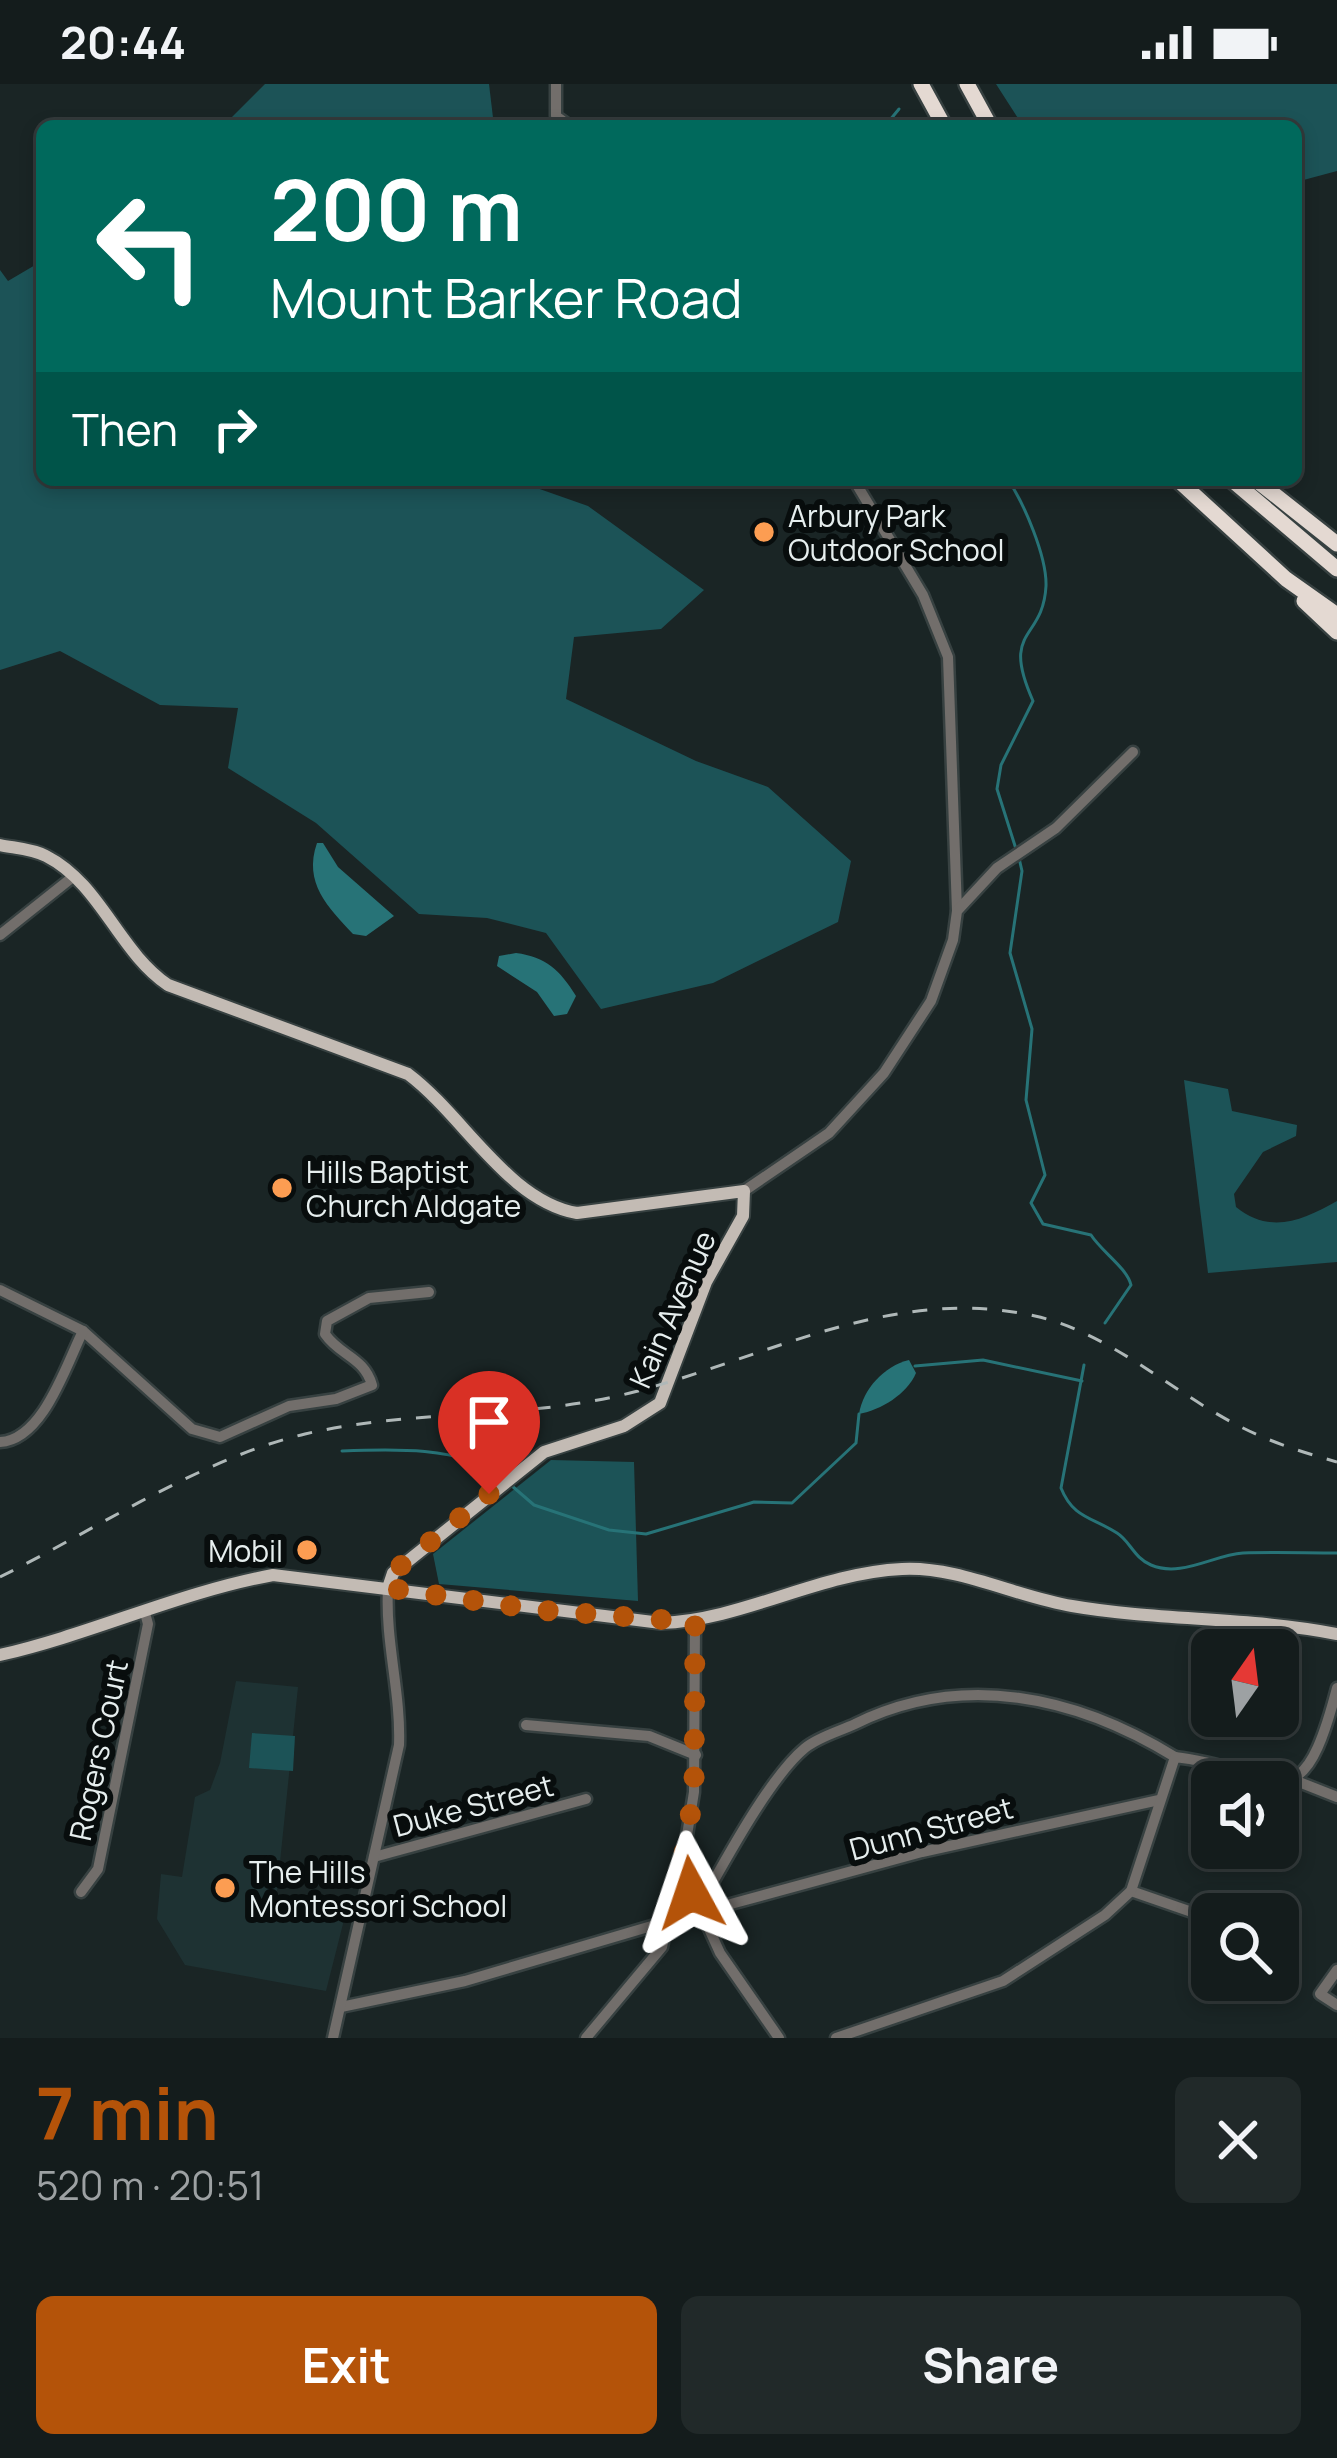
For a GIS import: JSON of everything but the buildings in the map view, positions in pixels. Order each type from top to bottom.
[{"type":"highway","points":[[921,84],[941,120]]},
{"type":"highway","points":[[967,84],[987,120]]},
{"type":"highway","points":[[1184,486],[1337,632]]},
{"type":"highway","points":[[1239,486],[1337,569]]},
{"type":"highway","points":[[1264,486],[1337,544]]},
{"type":"highway","points":[[1255,552],[1337,615]]},
{"type":"main road","points":[[0,845],[44,854],[74,877],[144,969],[168,985],[407,1074],[439,1098],[525,1193],[551,1208],[577,1213],[745,1191]]},
{"type":"main road","name":"Kain Avenue","points":[[388,1588],[392,1573],[544,1452],[624,1426],[660,1403],[706,1282],[742,1216],[745,1191]]},
{"type":"main road","points":[[0,1655],[145,1613],[230,1582],[273,1575],[539,1610],[695,1622],[835,1578],[904,1569],[939,1570],[1026,1598],[1091,1610],[1337,1634]]},
{"type":"street","points":[[556,84],[556,116],[562,120]]},
{"type":"street","points":[[745,1191],[829,1133],[884,1073],[931,1001],[953,940],[957,911],[948,656],[923,595],[858,486]]},
{"type":"street","points":[[957,911],[1004,863],[1032,848],[1129,762],[1133,752]]},
{"type":"street","points":[[0,935],[74,877]]},
{"type":"street","points":[[0,1290],[83,1331],[192,1429],[220,1437],[290,1406],[336,1399],[372,1384],[358,1358],[333,1345],[326,1334],[327,1321],[369,1298],[429,1292]]},
{"type":"street","points":[[0,1442],[12,1442],[37,1421],[83,1331]]},
{"type":"street","points":[[333,2038],[399,1745],[400,1711],[386,1624],[388,1588]]},
{"type":"street","name":"Rogers Court","points":[[81,1892],[98,1869],[148,1624],[145,1613]]},
{"type":"street","points":[[689,1915],[685,1904],[691,1893],[682,1866],[696,1755],[695,1622]]},
{"type":"street","points":[[1299,1775],[1314,1760],[1337,1688]]},
{"type":"street","points":[[708,1891],[743,1830],[805,1748],[885,1709],[956,1692],[1036,1696],[1194,1761]]},
{"type":"street","points":[[526,1725],[650,1736],[696,1755]]},
{"type":"street","points":[[836,2038],[1004,1981],[1105,1915],[1131,1891],[1175,1756]]},
{"type":"street","points":[[1299,1782],[1337,1797]]},
{"type":"street","name":"Duke Street","points":[[374,1857],[586,1799]]},
{"type":"street","name":"Dunn Street","points":[[716,1908],[922,1852],[1160,1800]]},
{"type":"street","points":[[691,1893],[708,1891]]},
{"type":"street","points":[[704,1920],[716,1908],[708,1891]]},
{"type":"street","points":[[1131,1891],[1191,1914]]},
{"type":"street","points":[[341,2007],[404,1996],[689,1915],[704,1920],[720,1953],[779,2038]]},
{"type":"street","points":[[586,2038],[662,1947],[667,1923]]},
{"type":"street","points":[[1337,1970],[1319,1994],[1337,2006]]},
{"type":"shaded area","points":[[265,84],[489,84],[493,120],[229,120]]},
{"type":"shaded area","points":[[996,84],[1337,84],[1337,171],[1302,180],[1302,120],[1019,120]]},
{"type":"shaded area","points":[[36,265],[36,486],[531,486],[588,506],[704,590],[661,629],[574,637],[566,699],[696,761],[768,787],[851,861],[838,922],[713,983],[601,1009],[546,933],[487,918],[419,914],[316,823],[228,768],[238,708],[160,705],[60,651],[0,670],[0,270],[8,281]]},
{"type":"shaded area","points":[[317,843],[323,843],[338,867],[394,916],[366,936],[353,934],[320,893],[313,870]]},
{"type":"shaded area","points":[[516,953],[544,962],[564,979],[576,996],[567,1014],[554,1016],[537,992],[497,966],[499,956]]},
{"type":"shaded area","points":[[1184,1080],[1228,1089],[1232,1111],[1297,1125],[1296,1136],[1263,1152],[1234,1194],[1236,1207],[1262,1221],[1287,1222],[1337,1201],[1337,1262],[1208,1273]]},
{"type":"shaded area","points":[[909,1360],[916,1373],[906,1388],[884,1405],[859,1414],[876,1380]]},
{"type":"shaded area","points":[[551,1460],[634,1462],[638,1601],[439,1584],[433,1554]]},
{"type":"shaded area","points":[[236,1681],[298,1687],[276,1901],[283,1912],[344,1920],[326,1991],[185,1965],[157,1919],[161,1874],[182,1877],[195,1797],[210,1790],[220,1763]]},
{"type":"shaded area","points":[[252,1733],[295,1736],[293,1771],[249,1768]]},
{"type":"waterway","points":[[890,120],[899,109]]},
{"type":"waterway","points":[[1012,486],[1043,560],[1046,586],[1038,617],[1022,647],[1024,677],[1033,701],[1001,765],[997,789],[1016,849]]},
{"type":"waterway","points":[[1019,858],[1022,871],[1010,953],[1032,1029],[1026,1100],[1045,1175],[1031,1203],[1043,1224],[1091,1235],[1129,1279],[1131,1285],[1105,1323]]},
{"type":"waterway","points":[[915,1366],[983,1360],[1082,1381]]},
{"type":"waterway","points":[[1084,1365],[1061,1488],[1077,1511],[1117,1533],[1145,1562],[1174,1569],[1243,1553],[1337,1553]]},
{"type":"waterway","points":[[512,1486],[534,1505],[609,1530],[646,1534],[754,1502],[792,1503],[856,1443],[859,1414]]},
{"type":"waterway","points":[[342,1451],[446,1454],[485,1466],[500,1476]]},
{"type":"railway","points":[[0,1577],[188,1477],[266,1445],[345,1426],[550,1407],[630,1393],[829,1330],[930,1310],[982,1309],[1063,1324],[1116,1350],[1243,1428],[1337,1462]]},
{"type":"place","name":"Arbury Park Outdoor School","points":[[764,532]]},
{"type":"place","name":"Hills Baptist Church Aldgate","points":[[282,1188]]},
{"type":"place","name":"Mobil","points":[[307,1550]]},
{"type":"place","name":"The Hills Montessori School","points":[[225,1888]]},
{"type":"route","points":[[489,1494],[392,1573],[388,1588],[539,1610],[661,1623],[695,1622],[699,1688],[694,1792],[682,1866],[691,1893]]}]
